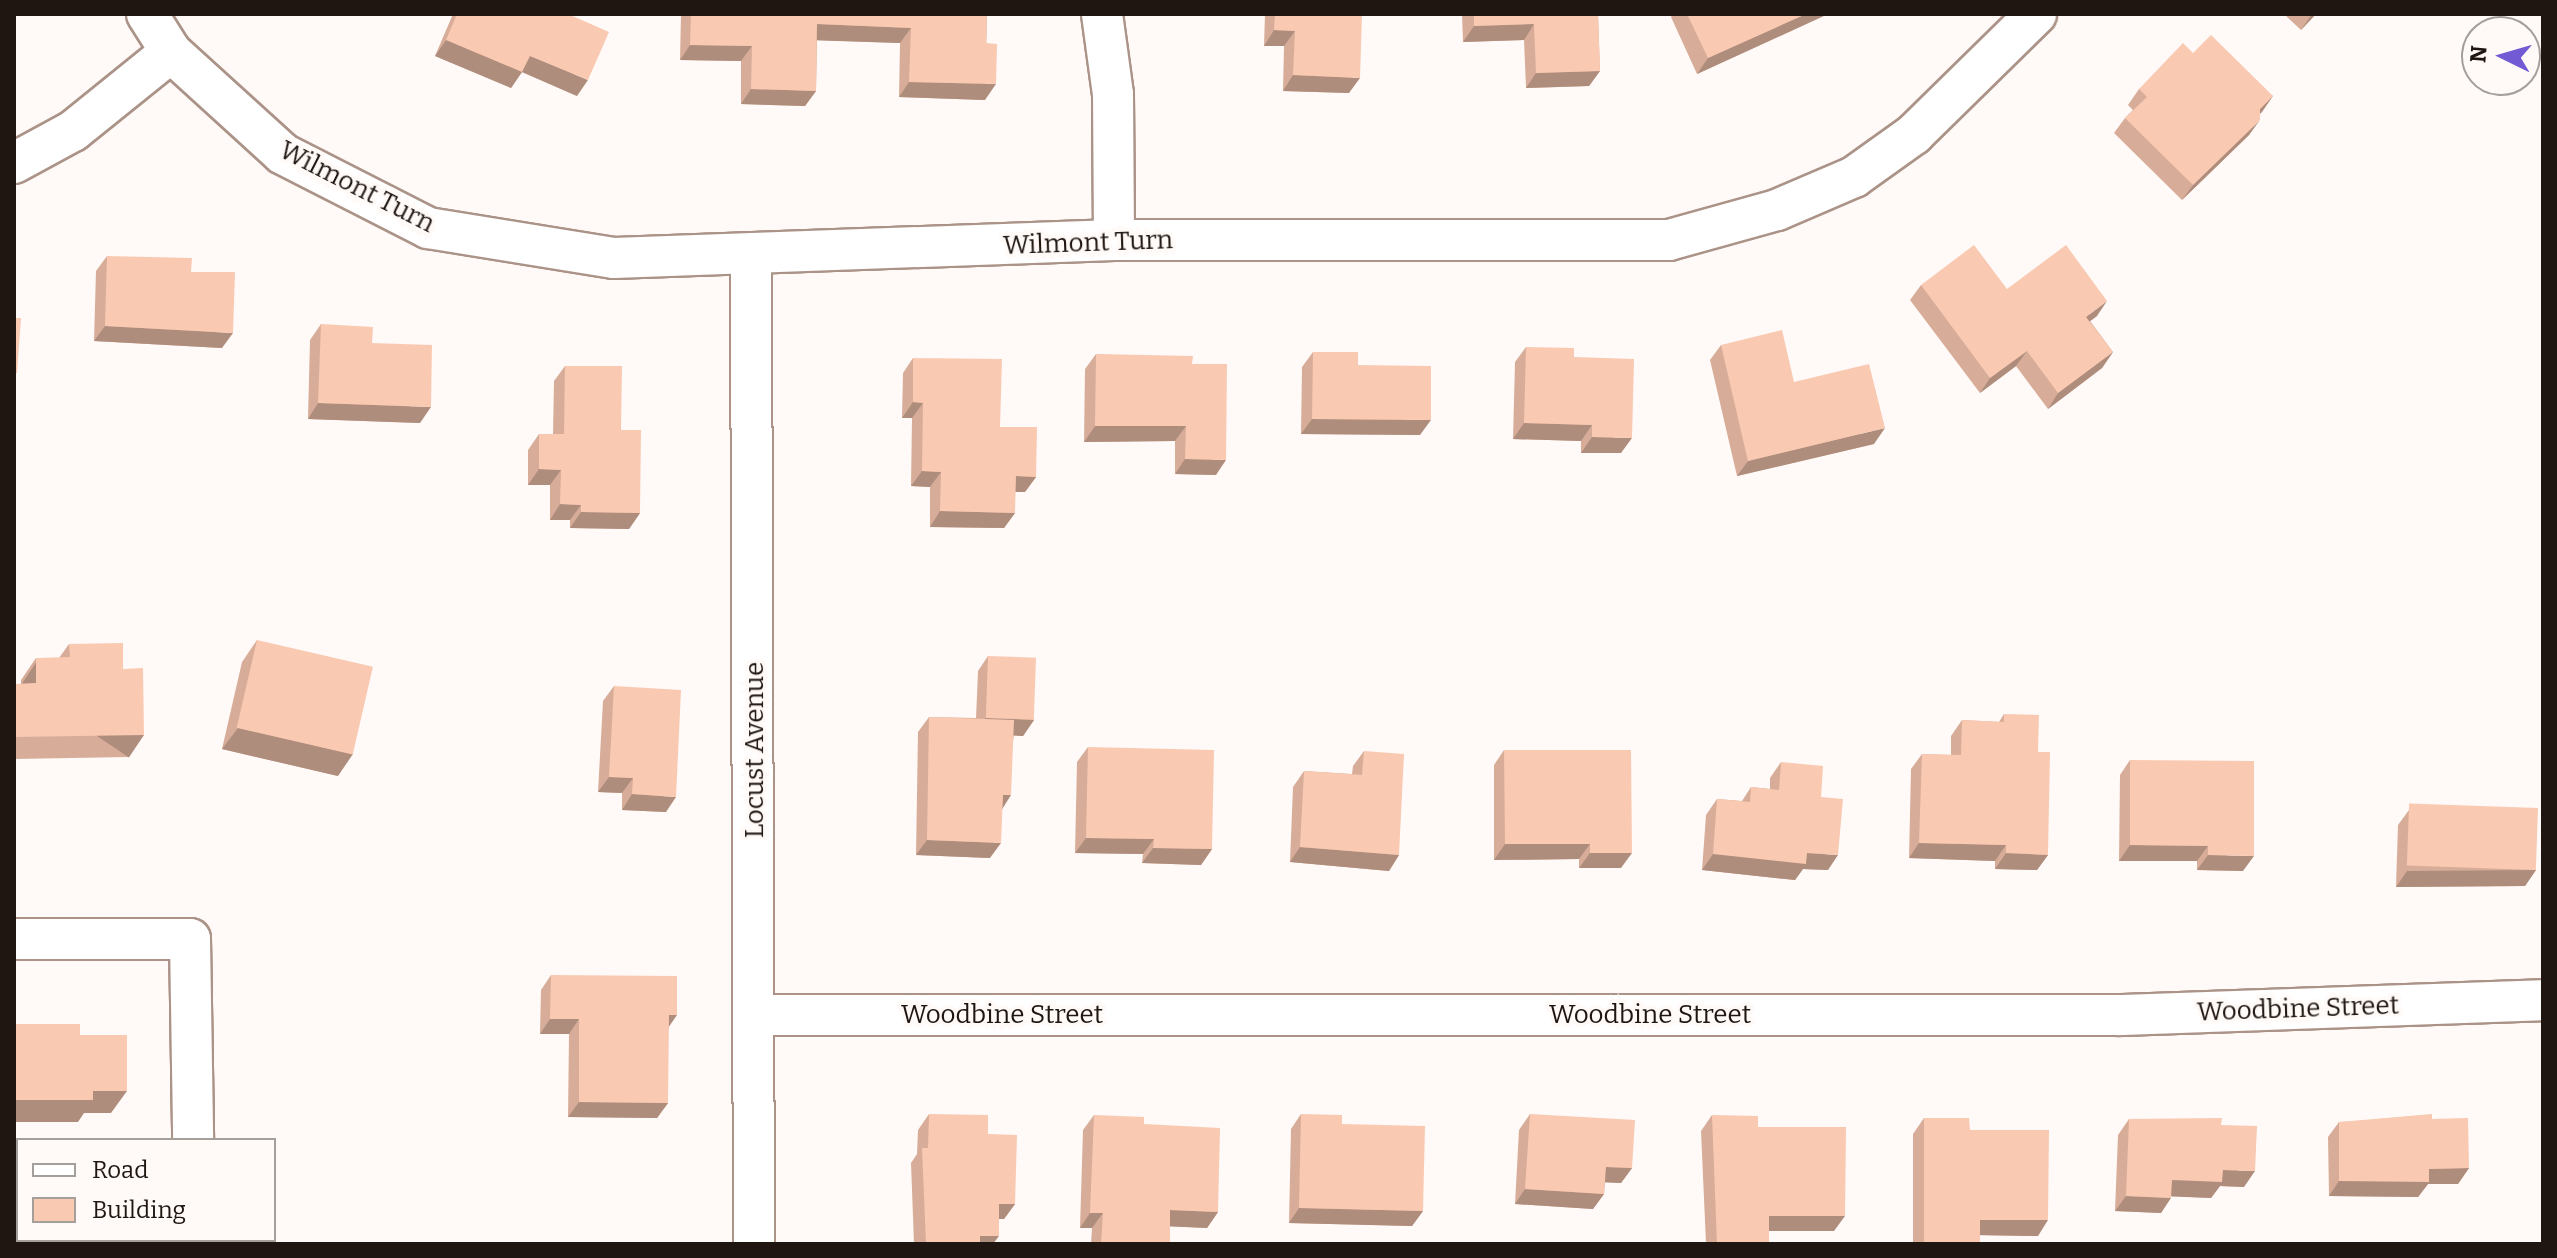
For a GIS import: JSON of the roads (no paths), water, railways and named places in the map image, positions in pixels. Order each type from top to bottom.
[{"type":"street","name":"Wilmont Turn","points":[[147,14],[171,52],[283,154],[428,228],[614,258],[751,257],[1114,240],[1669,240],[1725,227],[1854,177],[1914,134],[2036,14]]},
{"type":"street","points":[[1102,14],[1113,94],[1114,240]]},
{"type":"street","points":[[14,163],[73,131],[171,52]]},
{"type":"street","name":"Locust Avenue","points":[[751,257],[757,1015],[754,1244]]},
{"type":"street","points":[[14,939],[190,939],[193,1138]]},
{"type":"street","name":"Woodbine Street","points":[[757,1015],[2121,1015],[2543,1000]]}]
